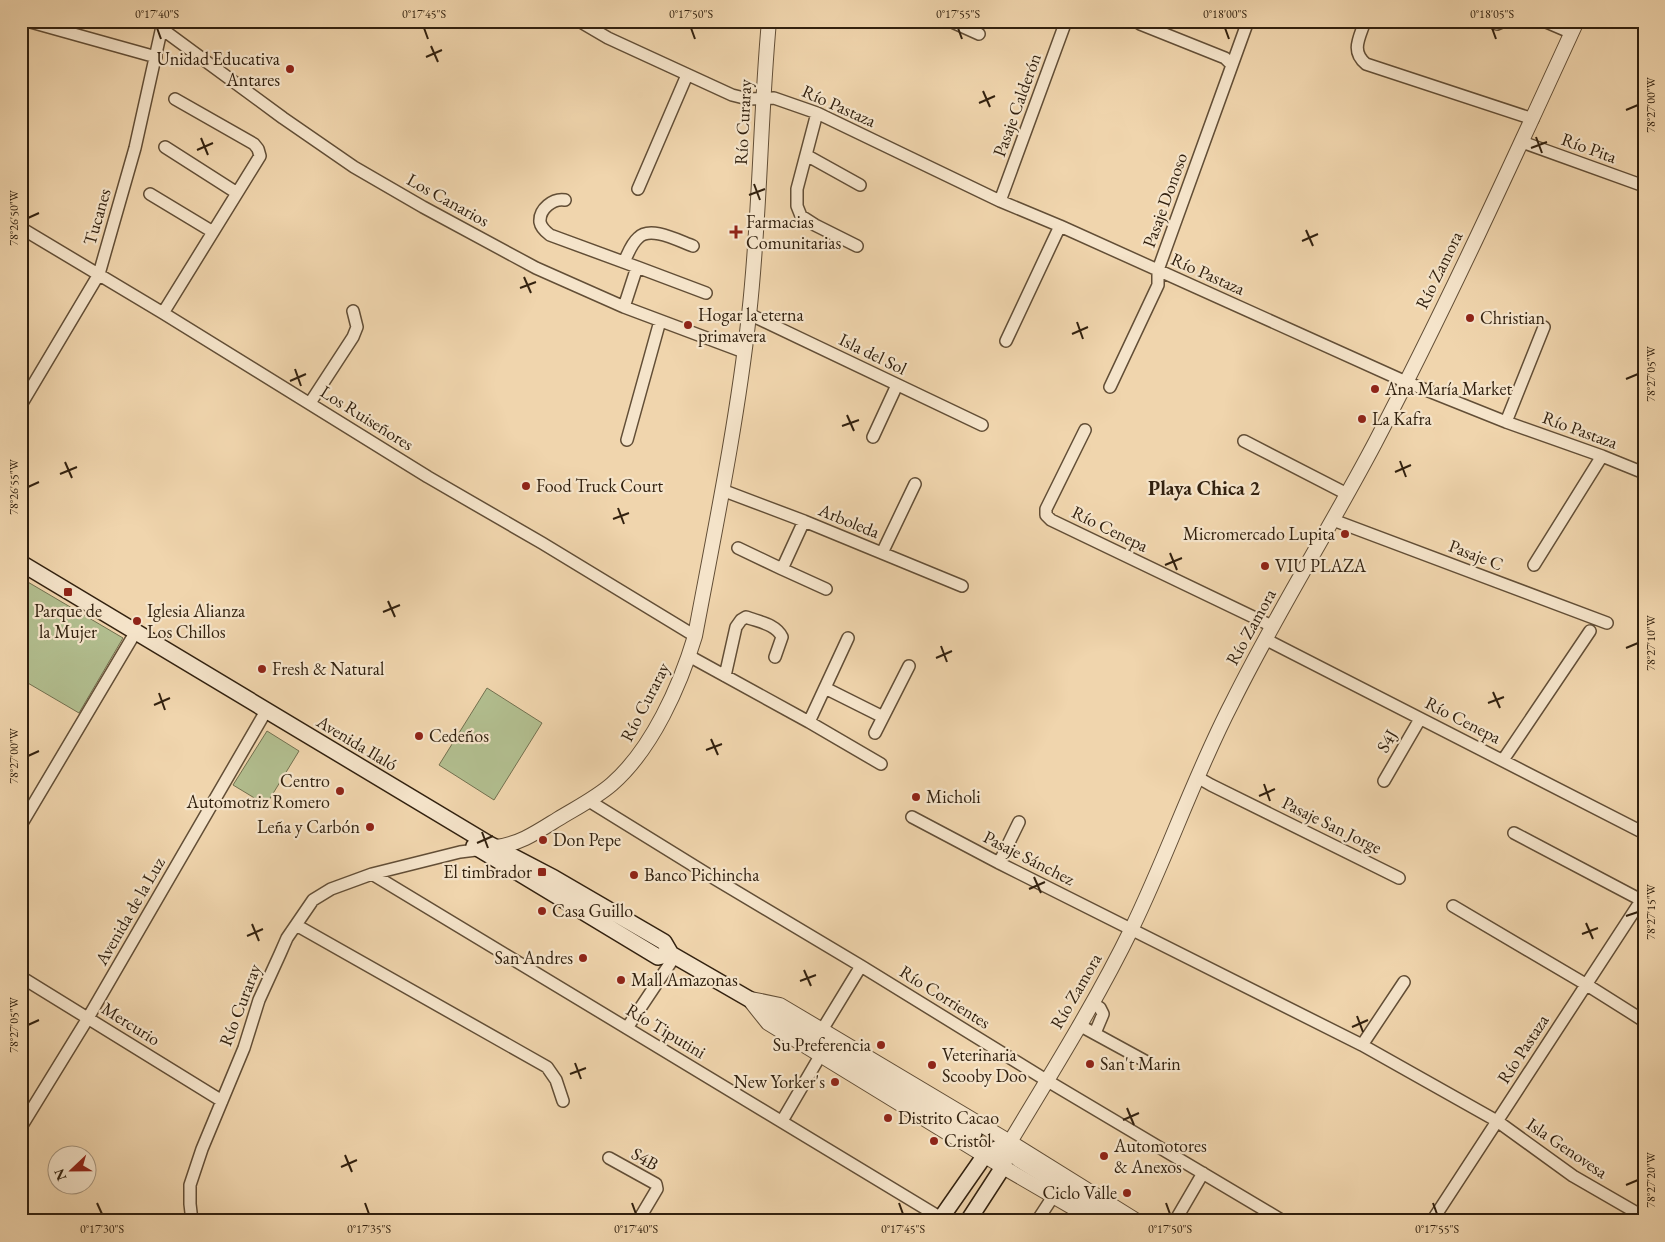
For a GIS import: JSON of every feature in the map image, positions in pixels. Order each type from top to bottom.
[{"type":"main road","name":"Avenida Ilaló","points":[[21,563],[134,636]]},
{"type":"main road","name":"Avenida Ilaló","points":[[21,570],[134,636],[479,850],[658,956],[673,955]]},
{"type":"main road","name":"Avenida Ilaló","points":[[264,715],[664,942],[673,955],[749,999],[828,1049],[974,1133]]},
{"type":"main road","points":[[940,1219],[985,1155],[1010,1142]]},
{"type":"main road","points":[[968,1221],[1004,1167],[1010,1142]]},
{"type":"main road","points":[[1018,1159],[1118,1221]]},
{"type":"street","points":[[27,21],[156,56]]},
{"type":"street","name":"Río Pastaza","points":[[579,21],[608,38],[732,94],[748,99],[774,98],[817,113],[1000,200],[1406,382],[1506,422],[1644,473]]},
{"type":"street","name":"Río Curaray","points":[[192,1221],[190,1194],[192,1176],[244,1048],[259,1000],[283,946],[307,908],[318,897],[338,886],[372,874],[460,852],[510,845],[529,837],[611,784],[637,757],[663,714],[689,656],[695,636],[722,490],[744,352],[757,216],[762,99],[769,21]]},
{"type":"street","name":"Pasaje Calderón","points":[[1000,200],[1066,21]]},
{"type":"street","name":"Pasaje Donoso","points":[[1110,387],[1158,285],[1158,270],[1248,21]]},
{"type":"street","points":[[1365,21],[1356,49],[1360,59],[1366,64],[1532,119]]},
{"type":"street","points":[[1489,21],[1497,24],[1504,21]]},
{"type":"street","points":[[1544,21],[1574,27]]},
{"type":"street","points":[[952,22],[979,34]]},
{"type":"street","points":[[1140,24],[1225,58],[1232,65]]},
{"type":"street","name":"Tucanes","points":[[21,406],[99,274],[135,148],[163,25]]},
{"type":"street","name":"Los Canarios","points":[[163,25],[282,118],[354,167],[424,207],[536,268],[624,307],[744,352]]},
{"type":"street","name":"Río Zamora","points":[[1010,1142],[1092,1003],[1132,929],[1230,705],[1272,626],[1347,494],[1406,382],[1522,142],[1574,27]]},
{"type":"street","points":[[638,189],[687,75]]},
{"type":"street","points":[[163,313],[260,156],[254,144],[175,99]]},
{"type":"street","points":[[817,113],[797,189],[797,206],[801,216],[857,246]]},
{"type":"street","name":"Río Pita","points":[[1522,142],[1644,186]]},
{"type":"street","points":[[165,147],[237,193]]},
{"type":"street","points":[[806,155],[860,185]]},
{"type":"street","points":[[150,194],[213,232]]},
{"type":"street","points":[[564,200],[558,199],[550,203],[542,213],[540,222],[543,229],[550,235],[706,293]]},
{"type":"street","points":[[1006,341],[1060,226]]},
{"type":"street","name":"Los Ruiseñores","points":[[21,228],[163,313],[428,477],[542,543],[695,636]]},
{"type":"street","points":[[624,262],[631,247],[638,237],[645,232],[654,233],[693,246]]},
{"type":"street","points":[[624,307],[637,267]]},
{"type":"street","points":[[310,403],[354,337],[357,327],[353,311]]},
{"type":"street","name":"Isla del Sol","points":[[749,314],[982,426]]},
{"type":"street","points":[[627,440],[660,321]]},
{"type":"street","points":[[1506,422],[1544,327]]},
{"type":"street","points":[[873,437],[896,385]]},
{"type":"street","name":"Río Cenepa","points":[[1085,430],[1046,509],[1046,515],[1051,520],[1272,626]]},
{"type":"street","points":[[1244,441],[1347,494]]},
{"type":"street","points":[[1534,565],[1602,456]]},
{"type":"street","points":[[882,553],[915,484]]},
{"type":"street","name":"Arboleda","points":[[722,490],[804,521],[962,586]]},
{"type":"street","name":"Pasaje C","points":[[1332,520],[1607,624]]},
{"type":"street","points":[[782,569],[804,521]]},
{"type":"street","points":[[738,548],[826,589]]},
{"type":"street","points":[[725,676],[736,627],[746,617],[773,626],[779,632],[782,637],[776,657]]},
{"type":"street","points":[[1503,760],[1590,631]]},
{"type":"street","points":[[21,825],[134,636]]},
{"type":"street","points":[[808,722],[848,638]]},
{"type":"street","name":"Río Cenepa","points":[[1265,639],[1644,833]]},
{"type":"street","points":[[689,656],[881,764]]},
{"type":"street","points":[[875,732],[909,666]]},
{"type":"street","points":[[825,688],[883,718]]},
{"type":"street","name":"Avenida de la Luz","points":[[21,1127],[88,1018],[264,715]]},
{"type":"street","name":"S4J","points":[[1384,781],[1420,719]]},
{"type":"street","name":"Pasaje San Jorge","points":[[1197,777],[1211,786],[1399,878]]},
{"type":"street","name":"Río Corrientes","points":[[589,800],[1046,1080],[1283,1221]]},
{"type":"street","name":"Pasaje Sánchez","points":[[912,818],[1362,1045]]},
{"type":"street","points":[[998,863],[1019,822]]},
{"type":"street","points":[[1514,833],[1642,898]]},
{"type":"street","name":"Río Tiputini","points":[[372,874],[782,1121],[940,1219]]},
{"type":"street","name":"Río Pastaza","points":[[1432,1221],[1587,985],[1638,915],[1642,898]]},
{"type":"street","points":[[1453,906],[1644,1021]]},
{"type":"street","points":[[296,925],[547,1067],[556,1080],[563,1100]]},
{"type":"street","points":[[627,1028],[673,955]]},
{"type":"street","points":[[822,1030],[862,966]]},
{"type":"street","name":"Mercurio","points":[[21,977],[222,1101]]},
{"type":"street","points":[[1362,1045],[1404,982]]},
{"type":"street","points":[[749,999],[780,1005],[1010,1142],[1137,1221]]},
{"type":"street","points":[[749,999],[768,1023],[1096,1221]]},
{"type":"street","points":[[1092,1003],[1100,1008],[1103,1014],[1095,1033]]},
{"type":"street","points":[[1079,1025],[1146,1061]]},
{"type":"street","name":"Isla Genovesa","points":[[1362,1045],[1497,1121],[1573,1176],[1644,1217]]},
{"type":"street","points":[[782,1121],[820,1056]]},
{"type":"street","name":"S4B","points":[[609,1158],[656,1184],[657,1189],[638,1221]]},
{"type":"street","points":[[1175,1221],[1204,1173]]},
{"type":"street","points":[[1037,1221],[1054,1195]]},
{"type":"green space","name":"Parque de la Mujer","points":[[21,578],[123,638],[79,713],[21,679]]},
{"type":"green space","points":[[487,688],[542,723],[494,800],[439,765]]},
{"type":"green space","points":[[267,731],[299,751],[266,805],[233,785]]},
{"type":"tunnel","points":[[974,1133],[1008,1153]]},
{"type":"place","name":"Unidad Educativa Antares","points":[[290,69]]},
{"type":"place","name":"Farmacias Comunitarias","points":[[736,232]]},
{"type":"place","name":"Christian","points":[[1470,318]]},
{"type":"place","name":"Hogar la eterna primavera","points":[[688,325]]},
{"type":"place","name":"Ana María Market","points":[[1375,389]]},
{"type":"place","name":"La Kafra","points":[[1362,419]]},
{"type":"place","name":"Food Truck Court","points":[[526,486]]},
{"type":"place","name":"Micromercado Lupita","points":[[1345,534]]},
{"type":"place","name":"VIU PLAZA","points":[[1265,566]]},
{"type":"place","name":"Parque de la Mujer","points":[[68,592]]},
{"type":"place","name":"Iglesia Alianza Los Chillos","points":[[137,621]]},
{"type":"place","name":"Fresh & Natural","points":[[262,669]]},
{"type":"place","name":"Cedeños","points":[[419,736]]},
{"type":"place","name":"Centro Automotriz Romero","points":[[340,791]]},
{"type":"place","name":"Micholi","points":[[916,797]]},
{"type":"place","name":"Leña y Carbón","points":[[370,827]]},
{"type":"place","name":"Don Pepe","points":[[543,840]]},
{"type":"place","name":"El timbrador","points":[[542,872]]},
{"type":"place","name":"Banco Pichincha","points":[[634,875]]},
{"type":"place","name":"Casa Guillo","points":[[542,911]]},
{"type":"place","name":"San Andres","points":[[583,958]]},
{"type":"place","name":"Mall Amazonas","points":[[621,980]]},
{"type":"place","name":"Su Preferencia","points":[[881,1045]]},
{"type":"place","name":"San't Marin","points":[[1090,1064]]},
{"type":"place","name":"Veterinaria Scooby Doo","points":[[932,1065]]},
{"type":"place","name":"New Yorker's","points":[[835,1082]]},
{"type":"place","name":"Distrito Cacao","points":[[888,1118]]},
{"type":"place","name":"Cristol","points":[[934,1141]]},
{"type":"place","name":"Automotores & Anexos","points":[[1104,1156]]},
{"type":"place","name":"Ciclo Valle","points":[[1127,1193]]},
{"type":"district","name":"Playa Chica 2","points":[[1204,488]]}]
